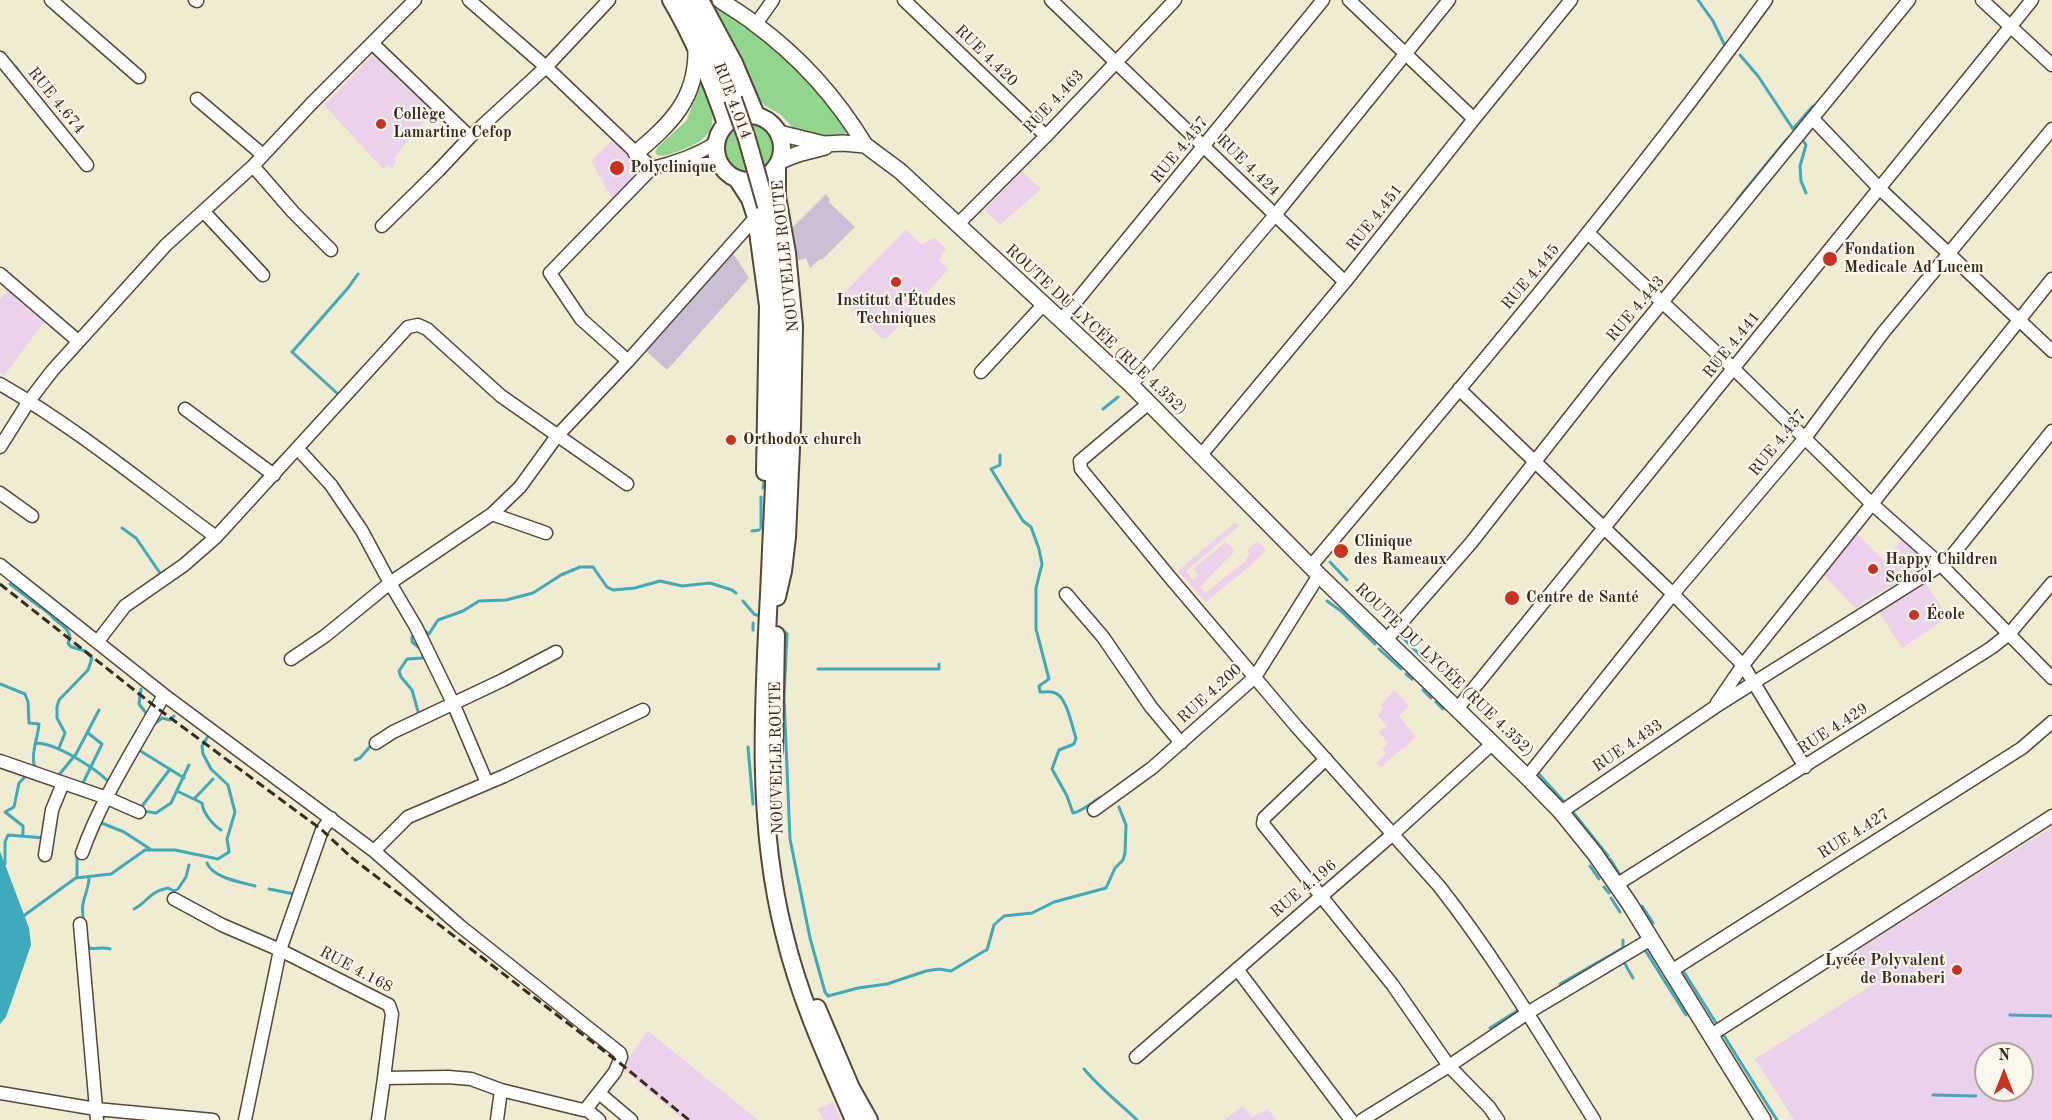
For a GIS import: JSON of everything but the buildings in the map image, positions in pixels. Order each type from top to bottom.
[{"type":"highway","points":[[671,0],[686,25],[710,78],[726,124]]},
{"type":"highway","name":"RUE 4.014","points":[[686,0],[710,44],[751,149],[761,212]]},
{"type":"highway","points":[[700,0],[734,63],[756,116]]},
{"type":"highway","points":[[746,115],[756,116],[765,119],[779,133],[782,142],[778,163],[770,174],[748,181],[730,174],[716,152],[716,143],[726,124],[746,115]]},
{"type":"highway","name":"NOUVELLE ROUTE","points":[[773,597],[783,571],[788,526],[794,338],[787,253],[777,196],[778,163]]},
{"type":"highway","name":"NOUVELLE ROUTE","points":[[730,174],[761,212],[777,286],[781,337],[778,449],[781,462],[773,597],[763,689],[766,825],[777,903],[800,992],[816,1036],[854,1120]]},
{"type":"highway","name":"NOUVELLE ROUTE","points":[[761,212],[768,306],[763,570],[773,597],[776,825],[792,922],[812,994],[851,1088],[869,1120]]},
{"type":"main road","points":[[720,0],[756,24],[816,77],[846,114],[865,144]]},
{"type":"main road","points":[[636,153],[662,131],[685,99],[696,70],[696,48]]},
{"type":"main road","points":[[779,133],[799,140],[824,144],[865,144]]},
{"type":"main road","points":[[778,163],[798,154],[843,143]]},
{"type":"main road","name":"ROUTE DU LYCÉE (RUE 4.352)","points":[[865,144],[900,171],[1149,403],[1315,571],[1387,639],[1560,812],[1595,854],[1616,885],[1763,1120]]},
{"type":"street","points":[[51,0],[139,77]]},
{"type":"street","points":[[0,447],[30,401],[78,341],[166,245],[253,166],[415,0]]},
{"type":"street","points":[[469,0],[546,67],[652,168]]},
{"type":"street","points":[[382,226],[470,137],[546,67],[609,0]]},
{"type":"street","points":[[756,24],[773,0]]},
{"type":"street","name":"RUE 4.420","points":[[904,0],[1046,136]]},
{"type":"street","name":"RUE 4.424","points":[[1050,0],[1345,282]]},
{"type":"street","name":"RUE 4.463","points":[[957,225],[1046,136],[1174,0]]},
{"type":"street","name":"RUE 4.457","points":[[1061,320],[1323,0]]},
{"type":"street","points":[[1349,0],[1474,119]]},
{"type":"street","points":[[1131,386],[1275,215],[1449,0]]},
{"type":"street","name":"RUE 4.451","points":[[1201,455],[1345,282],[1571,0]]},
{"type":"street","name":"RUE 4.445","points":[[1315,571],[1459,389],[1588,233],[1722,61],[1766,0]]},
{"type":"street","name":"RUE 4.443","points":[[1387,639],[1471,543],[1606,371],[1909,0]]},
{"type":"street","points":[[1982,0],[2052,65]]},
{"type":"street","name":"RUE 4.441","points":[[1457,709],[2032,0]]},
{"type":"street","points":[[372,43],[470,137]]},
{"type":"street","name":"RUE 4.674","points":[[0,58],[5,73],[87,165]]},
{"type":"street","points":[[197,99],[263,155]]},
{"type":"street","points":[[1813,119],[1880,188],[2052,351]]},
{"type":"street","name":"RUE 4.437","points":[[1527,777],[1673,594],[1805,438],[1882,334],[1951,254],[2052,129]]},
{"type":"street","points":[[668,165],[703,151],[716,143]]},
{"type":"street","points":[[628,361],[581,319],[550,273],[652,168],[668,165],[708,164],[730,174]]},
{"type":"street","points":[[253,166],[293,212],[331,250]]},
{"type":"street","points":[[204,212],[263,275]]},
{"type":"street","points":[[291,659],[325,636],[390,583],[492,514],[520,487],[557,436],[628,361],[761,212]]},
{"type":"street","points":[[1588,233],[1734,369],[1871,503],[1941,566],[2010,633],[2052,678]]},
{"type":"street","points":[[0,274],[78,341]]},
{"type":"street","points":[[1715,707],[1743,665],[2052,279]]},
{"type":"street","points":[[981,372],[1044,304]]},
{"type":"street","points":[[98,641],[125,606],[184,565],[216,537],[408,327],[418,326],[427,329],[501,396],[627,484]]},
{"type":"street","points":[[0,384],[30,401],[95,446],[216,537]]},
{"type":"street","points":[[1459,389],[1673,594],[1743,665],[1805,767]]},
{"type":"street","points":[[1149,403],[1080,461],[1080,466],[1168,575],[1461,914],[1529,1012],[1594,1120]]},
{"type":"street","points":[[185,409],[274,475]]},
{"type":"street","name":"RUE 4.433","points":[[1560,812],[1715,707],[1941,566],[1950,558],[2052,431]]},
{"type":"street","points":[[298,449],[331,485],[362,531],[419,631],[487,783]]},
{"type":"street","points":[[0,493],[32,516]]},
{"type":"street","points":[[492,514],[546,533]]},
{"type":"street","points":[[0,565],[164,694],[374,851],[460,926],[620,1053],[621,1057],[615,1072],[586,1109],[579,1110],[471,1079],[384,1078],[378,1120]]},
{"type":"street","name":"RUE 4.200","points":[[1094,810],[1152,768],[1255,677],[1315,571]]},
{"type":"street","name":"RUE 4.429","points":[[1616,885],[1992,648],[2010,633],[2052,583]]},
{"type":"street","points":[[1066,594],[1103,638],[1146,702],[1181,743]]},
{"type":"street","points":[[376,743],[385,736],[556,652]]},
{"type":"street","points":[[82,853],[107,798],[164,694]]},
{"type":"street","points":[[374,851],[408,817],[643,710]]},
{"type":"street","name":"RUE 4.427","points":[[1671,971],[2004,759],[2052,722]]},
{"type":"street","name":"RUE 4.196","points":[[1136,1057],[1393,834],[1492,744]]},
{"type":"street","points":[[1326,759],[1262,821],[1392,984],[1449,1066],[1489,1107],[1498,1120]]},
{"type":"street","points":[[0,761],[107,798],[139,812]]},
{"type":"street","points":[[45,855],[52,810],[63,783]]},
{"type":"street","points":[[1711,1035],[2052,816]]},
{"type":"street","points":[[245,1120],[279,950],[322,830],[331,818]]},
{"type":"street","points":[[174,899],[222,926],[279,950]]},
{"type":"street","points":[[80,924],[96,1115]]},
{"type":"street","points":[[1362,1120],[1449,1066],[1529,1012],[1651,939]]},
{"type":"street","name":"RUE 4.168","points":[[279,950],[389,1005],[392,1014],[384,1078]]},
{"type":"street","points":[[1238,969],[1351,1120]]},
{"type":"street","points":[[497,1120],[501,1089]]},
{"type":"street","points":[[0,1093],[96,1115],[213,1120]]},
{"type":"street","points":[[599,1093],[631,1120]]},
{"type":"street","points":[[586,1109],[599,1120]]},
{"type":"shaded area","name":"Collège Lamartine Cefop","points":[[374,54],[390,68],[401,83],[433,110],[393,159],[396,161],[392,168],[388,165],[384,170],[324,105]]},
{"type":"shaded area","name":"Polyclinique","points":[[616,137],[643,164],[613,200],[591,161]]},
{"type":"shaded area","points":[[1022,171],[1041,189],[1000,225],[985,210]]},
{"type":"shaded area","points":[[826,194],[830,199],[829,202],[855,227],[822,260],[820,259],[810,268],[806,258],[796,261],[790,230]]},
{"type":"shaded area","name":"Institut d'Études Techniques","points":[[906,230],[922,245],[934,237],[946,249],[939,260],[948,270],[886,339],[880,337],[840,297]]},
{"type":"shaded area","points":[[733,253],[749,278],[667,370],[646,351]]},
{"type":"shaded area","points":[[8,291],[44,322],[4,376],[0,373],[0,299]]},
{"type":"shaded area","points":[[1235,522],[1239,526],[1186,571],[1194,580],[1199,575],[1193,569],[1226,542],[1235,551],[1200,587],[1205,593],[1246,561],[1245,559],[1250,554],[1247,551],[1257,541],[1266,550],[1206,602],[1178,571]]},
{"type":"shaded area","name":"Happy Children School","points":[[1855,532],[1884,561],[1903,538],[1930,564],[1863,602],[1856,609],[1822,573]]},
{"type":"shaded area","name":"École","points":[[1925,582],[1948,617],[1902,648],[1879,612]]},
{"type":"shaded area","points":[[1394,690],[1409,706],[1399,716],[1416,737],[1381,767],[1376,763],[1386,754],[1382,749],[1388,743],[1379,732],[1387,726],[1377,715],[1384,709],[1381,705]]},
{"type":"shaded area","name":"Lycée Polyvalent de Bonaberi","points":[[2052,827],[2052,1120],[1794,1120],[1755,1059],[1872,985],[1852,954]]},
{"type":"shaded area","points":[[648,1031],[758,1120],[684,1120],[622,1068]]},
{"type":"shaded area","points":[[833,1102],[841,1120],[824,1120],[818,1109]]},
{"type":"shaded area","points":[[1243,1106],[1252,1117],[1268,1109],[1276,1120],[1224,1120]]},
{"type":"green space","points":[[712,5],[758,36],[800,72],[848,128],[846,133],[836,137],[796,131],[780,114],[756,98]]},
{"type":"green space","points":[[702,79],[712,111],[711,129],[697,143],[664,156],[657,155],[655,152],[658,147],[687,120]]},
{"type":"green space","points":[[749,122],[763,126],[771,134],[775,148],[771,162],[763,170],[749,174],[735,170],[727,162],[723,148],[727,134],[735,126]]},
{"type":"water","points":[[0,851],[29,928],[31,945],[6,1017],[0,1024]]},
{"type":"waterway","points":[[1698,0],[1713,21],[1725,46]]},
{"type":"waterway","points":[[1740,55],[1758,76],[1793,129],[1813,106]]},
{"type":"waterway","points":[[12,66],[16,67],[24,79]]},
{"type":"waterway","points":[[1737,200],[1787,139]]},
{"type":"waterway","points":[[1802,139],[1806,145],[1800,166],[1801,181],[1806,193]]},
{"type":"waterway","points":[[339,395],[292,352],[358,274]]},
{"type":"waterway","points":[[1103,409],[1118,397]]},
{"type":"waterway","points":[[1000,455],[1000,465],[991,469],[1023,521],[1031,527],[1042,564],[1036,588],[1036,629],[1049,679],[1039,686],[1040,692],[1053,692],[1063,700],[1076,738],[1074,744],[1059,750],[1052,769],[1067,796],[1073,813],[1107,795]]},
{"type":"waterway","points":[[271,467],[281,457]]},
{"type":"waterway","points":[[257,484],[266,472]]},
{"type":"waterway","points":[[763,488],[765,477]]},
{"type":"waterway","points":[[761,497],[761,528]]},
{"type":"waterway","points":[[122,528],[136,538],[162,576]]},
{"type":"waterway","points":[[752,531],[759,530]]},
{"type":"waterway","points":[[1330,562],[1347,580]]},
{"type":"waterway","points":[[422,629],[429,634],[438,620],[463,611],[479,601],[506,600],[533,593],[561,575],[580,567],[593,567],[607,587],[613,590],[635,588],[660,581],[682,586],[710,583],[736,593]]},
{"type":"waterway","points":[[10,584],[40,607]]},
{"type":"waterway","points":[[1359,592],[1371,604]]},
{"type":"waterway","points":[[743,601],[754,614],[762,617]]},
{"type":"waterway","points":[[1327,601],[1341,611],[1375,644]]},
{"type":"waterway","points":[[41,607],[52,616]]},
{"type":"waterway","points":[[52,617],[68,631],[70,638],[68,643],[71,647]]},
{"type":"waterway","points":[[753,623],[753,630]]},
{"type":"waterway","points":[[782,630],[787,634],[784,697],[790,839],[810,938],[825,992],[828,996],[858,988],[887,984],[926,971],[939,969],[951,971],[986,950]]},
{"type":"waterway","points":[[415,634],[412,642],[422,650],[423,658],[407,659],[399,671],[412,690],[419,715]]},
{"type":"waterway","points":[[1399,634],[1425,660]]},
{"type":"waterway","points":[[72,647],[85,651]]},
{"type":"waterway","points":[[1379,649],[1401,669]]},
{"type":"waterway","points":[[59,748],[65,733],[57,718],[57,707],[59,700],[88,670],[92,658],[85,651]]},
{"type":"waterway","points":[[818,669],[939,669],[939,664]]},
{"type":"waterway","points":[[1406,674],[1412,679]]},
{"type":"waterway","points":[[0,684],[25,694],[28,702],[29,723],[39,724],[34,752],[35,768]]},
{"type":"waterway","points":[[141,689],[139,704],[146,713],[146,717]]},
{"type":"waterway","points":[[1423,690],[1431,698]]},
{"type":"waterway","points":[[1436,702],[1443,709]]},
{"type":"waterway","points":[[58,776],[76,754],[99,710]]},
{"type":"waterway","points":[[153,723],[162,718],[170,720],[174,716]]},
{"type":"waterway","points":[[82,785],[102,744],[88,733]]},
{"type":"waterway","points":[[76,878],[111,874],[145,850],[175,850],[218,859],[229,852],[227,839],[235,812],[228,785],[211,769],[203,754],[202,746],[210,733]]},
{"type":"waterway","points":[[36,743],[54,747],[75,757],[109,782]]},
{"type":"waterway","points":[[355,760],[360,758],[373,743]]},
{"type":"waterway","points":[[748,747],[753,804]]},
{"type":"waterway","points":[[139,750],[184,778]]},
{"type":"waterway","points":[[143,811],[156,813],[171,803],[189,765]]},
{"type":"waterway","points":[[140,809],[170,769]]},
{"type":"waterway","points":[[1537,772],[1566,804]]},
{"type":"waterway","points":[[23,836],[23,826],[5,812],[14,807],[19,783],[27,775]]},
{"type":"waterway","points":[[194,799],[213,779]]},
{"type":"waterway","points":[[177,791],[202,803],[204,811],[221,830]]},
{"type":"waterway","points":[[987,950],[994,925],[1004,916],[1032,913],[1054,902],[1106,888],[1125,853],[1126,825],[1119,807]]},
{"type":"waterway","points":[[1572,811],[1608,856]]},
{"type":"waterway","points":[[99,822],[124,832],[150,849]]},
{"type":"waterway","points":[[5,864],[5,842],[8,835],[45,838]]},
{"type":"waterway","points":[[22,917],[77,877],[77,853]]},
{"type":"waterway","points":[[1610,859],[1620,875]]},
{"type":"waterway","points":[[207,863],[221,876],[255,886]]},
{"type":"waterway","points":[[178,889],[186,877],[189,865]]},
{"type":"waterway","points":[[1590,866],[1599,879]]},
{"type":"waterway","points":[[84,922],[83,903],[89,878]]},
{"type":"waterway","points":[[1604,887],[1609,893]]},
{"type":"waterway","points":[[134,909],[156,892],[168,888],[176,890]]},
{"type":"waterway","points":[[269,889],[294,894],[295,892]]},
{"type":"waterway","points":[[1611,898],[1620,912]]},
{"type":"waterway","points":[[1642,906],[1653,923]]},
{"type":"waterway","points":[[1560,984],[1623,948],[1623,940]]},
{"type":"waterway","points":[[87,941],[89,948],[110,949]]},
{"type":"waterway","points":[[1645,950],[1686,1015]]},
{"type":"waterway","points":[[1625,964],[1633,978]]},
{"type":"waterway","points":[[1682,969],[1718,1026]]},
{"type":"waterway","points":[[1490,1028],[1517,1011]]},
{"type":"waterway","points":[[2010,1015],[2052,1016]]},
{"type":"waterway","points":[[1536,1016],[1550,1037]]},
{"type":"waterway","points":[[1723,1034],[1736,1055]]},
{"type":"waterway","points":[[1736,1055],[1777,1120]]},
{"type":"waterway","points":[[1084,1069],[1137,1120]]},
{"type":"waterway","points":[[1933,1095],[1974,1096]]},
{"type":"railway","points":[[0,584],[157,708],[322,830],[352,858],[621,1064],[689,1120]]},
{"type":"place","name":"Collège Lamartine Cefop","points":[[381,124]]},
{"type":"place","name":"Polyclinique","points":[[617,168]]},
{"type":"place","name":"Fondation Medicale Ad Lucem","points":[[1830,259]]},
{"type":"place","name":"Institut d'Études Techniques","points":[[896,282]]},
{"type":"place","name":"Orthodox church","points":[[731,440]]},
{"type":"place","name":"Clinique des Rameaux","points":[[1341,551]]},
{"type":"place","name":"Happy Children School","points":[[1873,569]]},
{"type":"place","name":"Centre de Santé","points":[[1512,598]]},
{"type":"place","name":"École","points":[[1914,615]]},
{"type":"place","name":"Lycée Polyvalent de Bonaberi","points":[[1957,970]]}]
